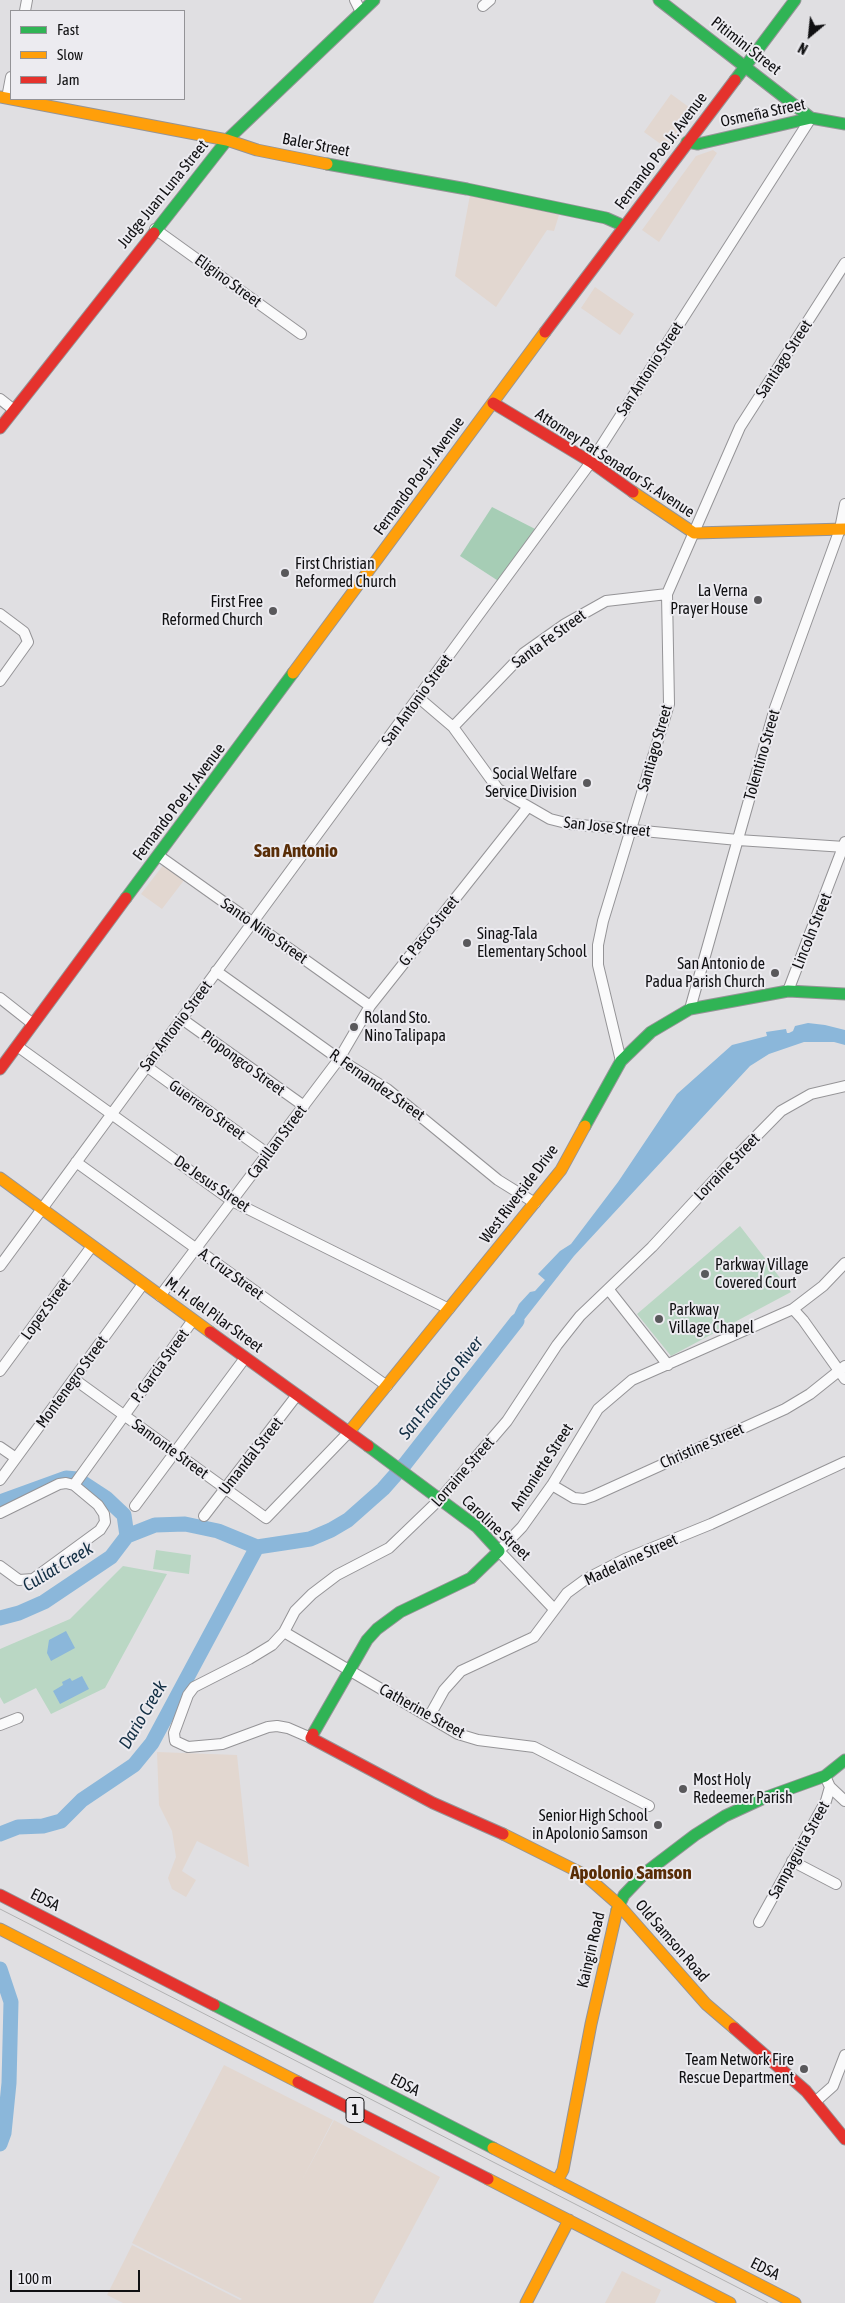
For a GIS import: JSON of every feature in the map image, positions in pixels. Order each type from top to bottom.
[{"type":"main road","name":"Judge Juan Luna Street","points":[[0,428],[155,229],[228,140],[374,0]]},
{"type":"main road","name":"Pitimini Street","points":[[659,0],[810,118]]},
{"type":"main road","name":"Fernando Poe Jr. Avenue","points":[[0,1069],[492,403],[795,0]]},
{"type":"main road","name":"Baler Street","points":[[14,100],[228,140],[257,150],[466,189],[606,218],[624,226]]},
{"type":"main road","name":"Osmeña Street","points":[[687,142],[698,144],[810,118],[845,124]]},
{"type":"main road","name":"Attorney Pat Senador Sr. Avenue","points":[[492,403],[590,462],[681,526],[694,533],[842,529]]},
{"type":"main road","name":"West Riverside Drive","points":[[349,1432],[450,1309],[560,1170],[621,1061],[651,1032],[690,1009],[788,991],[845,994]]},
{"type":"main road","name":"M. H. del Pilar Street","points":[[0,1178],[410,1477]]},
{"type":"main road","name":"Caroline Street","points":[[410,1477],[477,1527],[499,1551]]},
{"type":"main road","name":"Antoniette Street","points":[[311,1738],[367,1640],[389,1618],[471,1578],[499,1551]]},
{"type":"main road","name":"Old Samson Road","points":[[311,1738],[433,1803],[474,1820],[585,1875],[618,1904],[706,2004],[788,2074],[815,2102],[845,2139]]},
{"type":"main road","name":"Kaingin Road","points":[[558,2181],[564,2163],[579,2094],[591,2024],[618,1904],[630,1886],[695,1835],[725,1816],[764,1798],[828,1781],[845,1760]]},
{"type":"main road","name":"EDSA","points":[[4,1897],[795,2303]]},
{"type":"main road","name":"1","points":[[2,1930],[130,1995],[152,1996],[569,2220],[730,2303]]},
{"type":"main road","points":[[130,1995],[141,1984],[141,1968]]},
{"type":"main road","points":[[152,1996],[164,1980]]},
{"type":"main road","points":[[526,2303],[569,2220]]},
{"type":"street","points":[[355,0],[361,12]]},
{"type":"street","points":[[3,98],[10,80]]},
{"type":"street","name":"San Antonio Street","points":[[0,1266],[590,462],[810,118]]},
{"type":"street","name":"Eligino Street","points":[[155,229],[301,334]]},
{"type":"street","name":"Santiago Street","points":[[621,1061],[598,965],[598,945],[603,921],[669,704],[667,594],[740,427],[845,263]]},
{"type":"street","points":[[0,399],[14,410]]},
{"type":"street","name":"Tolentino Street","points":[[690,1009],[775,708],[842,529],[845,504]]},
{"type":"street","name":"Santa Fe Street","points":[[453,727],[524,653],[564,624],[606,600],[667,594]]},
{"type":"street","points":[[0,614],[24,632],[28,642],[0,681]]},
{"type":"street","name":"San Jose Street","points":[[418,698],[453,727],[498,789],[527,808],[559,822],[738,840],[844,845]]},
{"type":"street","name":"G. Pasco Street","points":[[339,1058],[370,1006],[527,808]]},
{"type":"street","name":"Lincoln Street","points":[[788,991],[844,845]]},
{"type":"street","name":"Santo Niño Street","points":[[159,856],[252,924],[370,1006]]},
{"type":"street","name":"R. Fernandez Street","points":[[216,971],[339,1058],[387,1089],[498,1180],[535,1203]]},
{"type":"street","points":[[0,998],[33,1024]]},
{"type":"street","name":"Piopongco Street","points":[[182,1019],[304,1106]]},
{"type":"street","name":"De Jesus Street","points":[[17,1046],[232,1201],[450,1309]]},
{"type":"street","name":"Capillan Street","points":[[160,1296],[339,1058]]},
{"type":"street","name":"Guerrero Street","points":[[146,1066],[268,1153]]},
{"type":"street","name":"Lorraine Street","points":[[311,1738],[277,1726],[268,1727],[222,1744],[188,1747],[175,1741],[176,1727],[188,1695],[194,1687],[260,1654],[272,1645],[284,1632],[296,1611],[312,1594],[337,1575],[389,1548],[440,1499],[507,1421],[557,1345],[580,1316],[610,1290],[781,1111],[812,1094],[845,1086]]},
{"type":"street","name":"A. Cruz Street","points":[[76,1162],[387,1386]]},
{"type":"street","name":"Lopez Street","points":[[0,1371],[92,1246]]},
{"type":"street","name":"Antoniette Street","points":[[499,1551],[522,1527],[552,1485],[598,1409],[632,1380],[793,1309],[823,1286],[845,1263]]},
{"type":"street","name":"Montenegro Street","points":[[0,1480],[143,1284]]},
{"type":"street","points":[[610,1290],[668,1365]]},
{"type":"street","points":[[793,1309],[843,1372]]},
{"type":"street","name":"P. Garcia Street","points":[[78,1480],[193,1320]]},
{"type":"street","points":[[135,1506],[245,1358]]},
{"type":"street","name":"Christine Street","points":[[552,1485],[574,1498],[584,1499],[593,1496],[785,1409],[843,1372]]},
{"type":"street","name":"Samonte Street","points":[[74,1379],[266,1518]]},
{"type":"street","name":"Umandal Street","points":[[204,1516],[297,1395]]},
{"type":"street","name":"West Riverside Drive","points":[[266,1518],[349,1432]]},
{"type":"street","points":[[0,1448],[16,1458]]},
{"type":"street","name":"Madelaine Street","points":[[429,1718],[444,1690],[461,1671],[534,1637],[568,1593],[586,1579],[625,1559],[711,1524],[845,1462]]},
{"type":"street","points":[[0,1513],[59,1484],[78,1480],[104,1514],[105,1522],[100,1530],[33,1579],[19,1580],[0,1566]]},
{"type":"street","name":"Caroline Street","points":[[499,1551],[554,1609]]},
{"type":"street","name":"Catherine Street","points":[[284,1632],[458,1734],[478,1740],[534,1747],[649,1806]]},
{"type":"street","points":[[0,1725],[18,1718]]},
{"type":"street","points":[[828,1781],[845,1801]]},
{"type":"street","name":"Sampaguita Street","points":[[760,1922],[826,1801],[828,1781]]},
{"type":"street","points":[[792,1861],[836,1884]]},
{"type":"street","points":[[815,2102],[833,2086],[845,2055]]},
{"type":"shaded area","points":[[671,94],[697,113],[669,150],[644,132]]},
{"type":"shaded area","points":[[713,150],[717,153],[659,242],[642,230],[696,156]]},
{"type":"shaded area","points":[[470,195],[559,215],[554,231],[547,230],[496,307],[455,276]]},
{"type":"shaded area","points":[[595,287],[634,314],[620,335],[581,308]]},
{"type":"shaded area","points":[[164,864],[185,879],[162,909],[141,894]]},
{"type":"shaded area","points":[[157,1752],[237,1755],[249,1867],[197,1841],[182,1871],[196,1880],[186,1897],[172,1889],[168,1878],[176,1857],[172,1831],[159,1805]]},
{"type":"shaded area","points":[[224,2065],[333,2120],[302,2180],[334,2120],[440,2177],[373,2303],[123,2303],[107,2295],[132,2245],[240,2300],[242,2299],[132,2243]]},
{"type":"shaded area","points":[[622,2271],[661,2290],[655,2303],[605,2303]]},
{"type":"green space","points":[[492,507],[541,532],[503,584],[460,556]]},
{"type":"green space","points":[[740,1226],[791,1292],[671,1356],[637,1314]]},
{"type":"green space","points":[[156,1550],[191,1555],[189,1574],[153,1569]]},
{"type":"green space","points":[[123,1566],[167,1574],[105,1688],[51,1714],[36,1688],[4,1704],[0,1697],[0,1649],[70,1619]]},
{"type":"water","points":[[808,1023],[845,1030],[845,1045],[834,1042],[804,1042],[769,1054],[750,1066],[574,1256],[508,1340],[504,1335],[519,1304],[545,1280],[538,1274],[560,1251],[571,1244],[618,1182],[677,1094],[732,1045],[767,1036],[766,1032],[786,1029],[787,1033],[789,1033],[793,1031],[795,1026]]},
{"type":"water","points":[[66,1631],[75,1648],[51,1661],[47,1653],[49,1640]]},
{"type":"water","points":[[82,1676],[89,1689],[60,1704],[53,1691],[63,1685],[62,1682],[70,1678],[72,1681]]},
{"type":"waterway","name":"San Francisco River","points":[[0,1618],[19,1613],[44,1602],[111,1557],[127,1536],[155,1525],[185,1524],[218,1531],[257,1547],[310,1539],[331,1530],[348,1520],[383,1489],[405,1464],[517,1321]]},
{"type":"waterway","name":"San Francisco River","points":[[0,1502],[66,1478],[77,1479],[106,1498],[124,1515],[127,1536]]},
{"type":"waterway","name":"Dario Creek","points":[[0,1834],[18,1827],[43,1826],[61,1821],[82,1800],[134,1765],[152,1743],[257,1547]]},
{"type":"waterway","name":"Dario Creek","points":[[0,1969],[11,2002],[9,2083],[4,2133],[0,2144]]},
{"type":"tram line","points":[[0,1909],[768,2303]]},
{"type":"traffic: fast","points":[[154,233],[227,140],[374,0]]},
{"type":"traffic: fast","points":[[659,0],[811,118]]},
{"type":"traffic: fast","points":[[735,80],[795,0]]},
{"type":"traffic: fast","points":[[687,142],[698,144],[811,118],[845,124]]},
{"type":"traffic: fast","points":[[327,164],[467,189],[606,218],[624,226]]},
{"type":"traffic: fast","points":[[126,898],[293,673]]},
{"type":"traffic: fast","points":[[585,1126],[621,1061],[651,1032],[690,1009],[788,991],[845,994]]},
{"type":"traffic: fast","points":[[313,1734],[367,1640],[377,1629],[400,1612],[471,1578],[499,1551],[477,1527],[368,1446]]},
{"type":"traffic: fast","points":[[617,1910],[624,1895],[645,1873],[695,1835],[725,1816],[764,1798],[825,1776],[845,1760]]},
{"type":"traffic: fast","points":[[214,2005],[493,2148]]},
{"type":"traffic: slow","points":[[0,97],[10,99]]},
{"type":"traffic: slow","points":[[16,100],[227,140],[257,150],[327,164]]},
{"type":"traffic: slow","points":[[293,673],[545,332]]},
{"type":"traffic: slow","points":[[633,492],[694,533],[845,529]]},
{"type":"traffic: slow","points":[[349,1432],[561,1170],[585,1126]]},
{"type":"traffic: slow","points":[[0,1178],[210,1332]]},
{"type":"traffic: slow","points":[[503,1834],[585,1875],[618,1904],[706,2004],[734,2028]]},
{"type":"traffic: slow","points":[[557,2181],[563,2170],[591,2024],[617,1910]]},
{"type":"traffic: slow","points":[[0,1929],[298,2082]]},
{"type":"traffic: slow","points":[[493,2148],[795,2303]]},
{"type":"traffic: slow","points":[[488,2179],[730,2303]]},
{"type":"traffic: slow","points":[[526,2303],[569,2220]]},
{"type":"traffic: jam","points":[[545,332],[735,80]]},
{"type":"traffic: jam","points":[[0,428],[154,233]]},
{"type":"traffic: jam","points":[[493,403],[591,462],[633,492]]},
{"type":"traffic: jam","points":[[0,1069],[126,898]]},
{"type":"traffic: jam","points":[[210,1332],[368,1446]]},
{"type":"traffic: jam","points":[[313,1734],[311,1738],[433,1803],[503,1834]]},
{"type":"traffic: jam","points":[[0,1895],[214,2005]]},
{"type":"traffic: jam","points":[[734,2028],[806,2091],[845,2139]]},
{"type":"traffic: jam","points":[[298,2082],[488,2179]]},
{"type":"place","name":"First Christian Reformed Church","points":[[285,573]]},
{"type":"place","name":"La Verna Prayer House","points":[[758,600]]},
{"type":"place","name":"First Free Reformed Church","points":[[273,611]]},
{"type":"place","name":"Social Welfare Service Division","points":[[587,783]]},
{"type":"place","name":"Sinag-Tala Elementary School","points":[[467,943]]},
{"type":"place","name":"San Antonio de Padua Parish Church","points":[[775,973]]},
{"type":"place","name":"Roland Sto. Nino Talipapa","points":[[354,1027]]},
{"type":"place","name":"Parkway Village Covered Court","points":[[705,1274]]},
{"type":"place","name":"Parkway Village Chapel","points":[[659,1319]]},
{"type":"place","name":"Most Holy Redeemer Parish","points":[[683,1789]]},
{"type":"place","name":"Senior High School in Apolonio Samson","points":[[658,1825]]},
{"type":"place","name":"Team Network Fire Rescue Department","points":[[804,2069]]},
{"type":"district","name":"San Antonio","points":[[296,851]]},
{"type":"district","name":"Apolonio Samson","points":[[631,1873]]},
{"type":"water label","name":"Culiat Creek","points":[[58,1567]]}]
